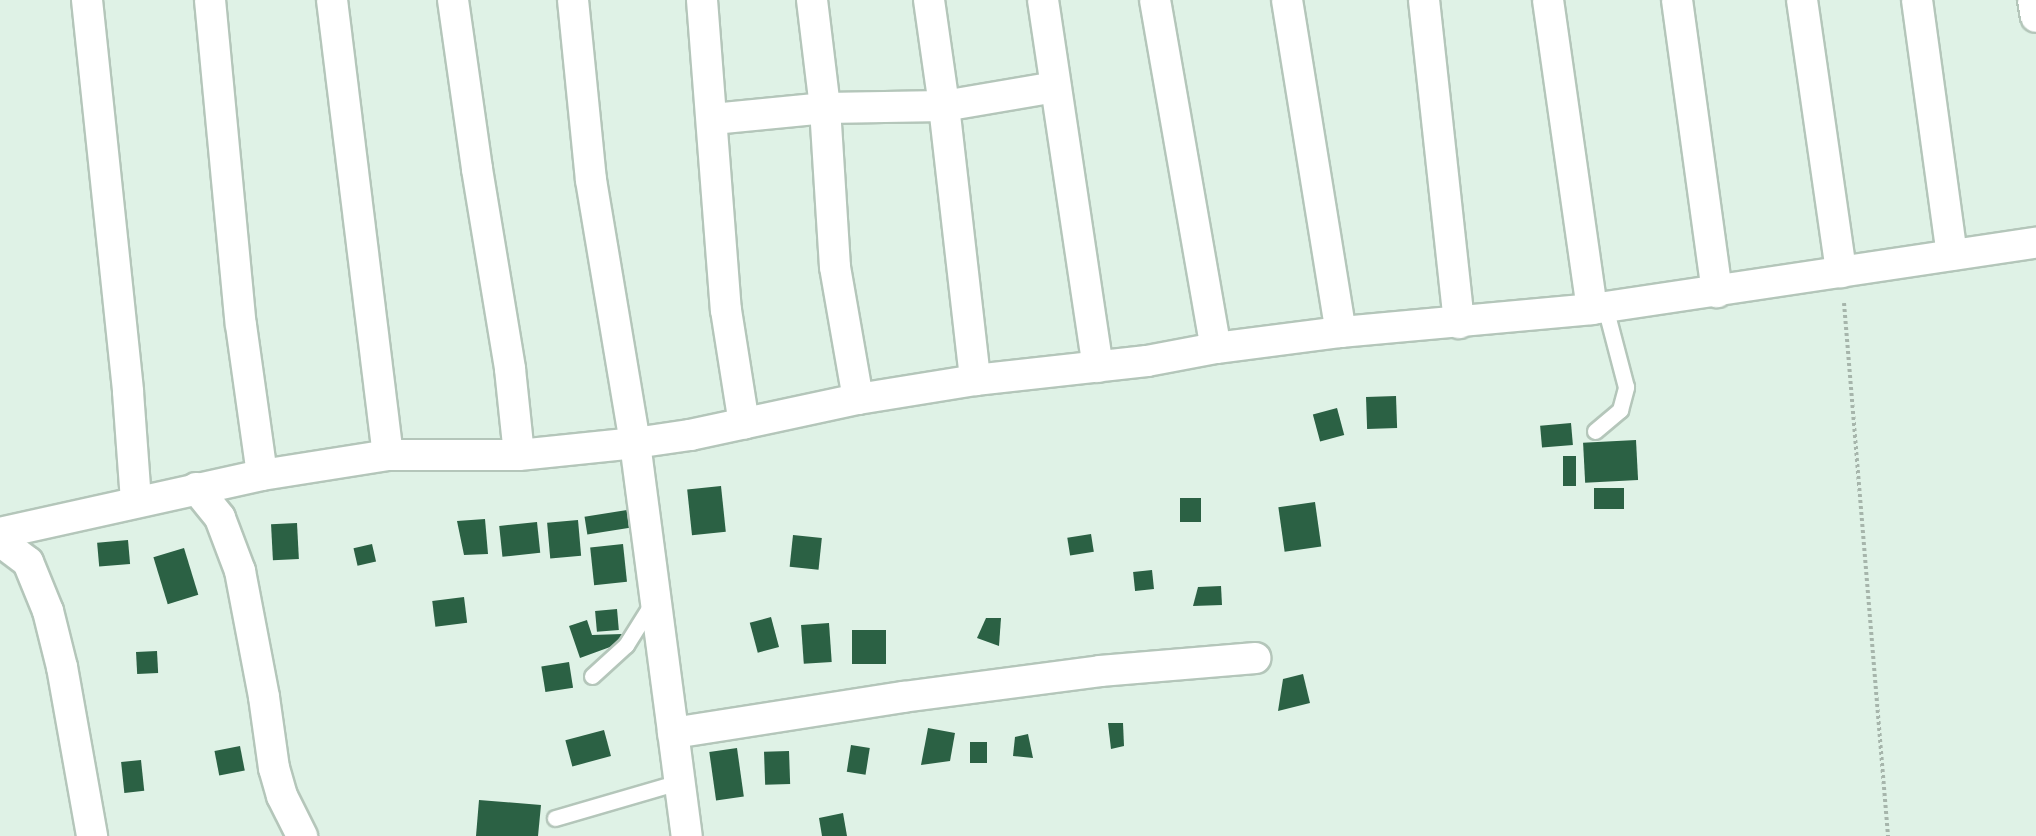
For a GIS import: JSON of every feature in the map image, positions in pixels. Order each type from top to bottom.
[{"type":"street","points":[[87,0],[128,392],[136,501]]},
{"type":"street","points":[[210,0],[241,325],[262,475]]},
{"type":"street","points":[[332,0],[388,455]]},
{"type":"street","points":[[453,0],[477,169],[510,369],[519,454]]},
{"type":"street","points":[[573,0],[591,180],[635,443],[687,836]]},
{"type":"street","points":[[702,0],[726,310],[744,424]]},
{"type":"street","points":[[812,0],[825,108],[836,267],[858,399]]},
{"type":"street","points":[[929,0],[944,106],[975,380]]},
{"type":"street","points":[[1043,0],[1098,367]]},
{"type":"street","points":[[1155,0],[1216,348]]},
{"type":"street","points":[[1287,0],[1341,332]]},
{"type":"street","points":[[1425,0],[1459,323]]},
{"type":"street","points":[[1548,0],[1598,308]]},
{"type":"street","points":[[1677,0],[1718,292]]},
{"type":"street","points":[[1802,0],[1841,272]]},
{"type":"street","points":[[1917,0],[1953,255]]},
{"type":"street","points":[[2033,0],[2036,17]]},
{"type":"street","points":[[713,119],[825,108],[944,106],[1055,87]]},
{"type":"street","points":[[0,533],[196,488],[388,455],[519,454],[635,443],[744,424],[858,399],[975,380],[1098,367],[1216,348],[1341,332],[1459,323],[1598,308],[2036,243]]},
{"type":"street","points":[[196,488],[220,518],[240,571],[264,697],[274,768],[282,796],[302,836]]},
{"type":"street","points":[[28,562],[37,524]]},
{"type":"street","points":[[0,541],[28,562],[48,611],[62,667],[92,836]]},
{"type":"street","points":[[673,732],[903,697],[1100,671],[1255,658]]},
{"type":"lane","points":[[1596,431],[1620,410],[1626,387],[1598,308]]},
{"type":"lane","points":[[592,676],[626,645],[655,599]]},
{"type":"lane","points":[[555,818],[680,782]]},
{"type":"path","points":[[1841,272],[1888,836]]},
{"type":"building","points":[[1396,396],[1397,428],[1367,429],[1366,397]]},
{"type":"building","points":[[1337,408],[1344,435],[1320,442],[1313,414]]},
{"type":"building","points":[[1571,423],[1573,445],[1542,448],[1540,426]]},
{"type":"building","points":[[1636,440],[1638,480],[1585,483],[1583,443]]},
{"type":"building","points":[[1563,456],[1576,456],[1576,486],[1563,486]]},
{"type":"building","points":[[721,486],[726,532],[692,535],[687,490]]},
{"type":"building","points":[[1594,488],[1624,488],[1624,509],[1594,509]]},
{"type":"building","points":[[1180,498],[1201,498],[1201,522],[1180,522]]},
{"type":"building","points":[[1315,502],[1321,547],[1285,552],[1278,507]]},
{"type":"building","points":[[627,510],[630,528],[587,535],[585,517]]},
{"type":"building","points":[[485,519],[488,554],[464,555],[457,521]]},
{"type":"building","points":[[578,520],[581,556],[550,559],[547,523]]},
{"type":"building","points":[[537,522],[540,553],[502,557],[499,526]]},
{"type":"building","points":[[297,523],[299,559],[273,560],[271,524]]},
{"type":"building","points":[[1091,534],[1094,552],[1070,556],[1067,538]]},
{"type":"building","points":[[793,535],[822,538],[818,570],[790,567]]},
{"type":"building","points":[[128,540],[130,564],[99,567],[97,543]]},
{"type":"building","points":[[372,544],[376,562],[358,566],[353,548]]},
{"type":"building","points":[[623,544],[627,582],[594,585],[590,547]]},
{"type":"building","points":[[184,548],[198,595],[168,604],[153,557]]},
{"type":"building","points":[[1152,570],[1154,589],[1135,591],[1133,572]]},
{"type":"building","points":[[1221,586],[1222,605],[1193,606],[1198,587]]},
{"type":"building","points":[[464,597],[467,623],[435,627],[432,601]]},
{"type":"building","points":[[617,609],[619,630],[597,632],[595,611]]},
{"type":"building","points":[[771,617],[779,647],[758,653],[750,623]]},
{"type":"building","points":[[986,618],[1001,618],[999,646],[977,638]]},
{"type":"building","points":[[587,620],[592,635],[622,634],[621,643],[580,658],[569,626]]},
{"type":"building","points":[[829,623],[832,662],[804,664],[801,625]]},
{"type":"building","points":[[852,630],[886,630],[886,664],[852,664]]},
{"type":"building","points":[[157,651],[158,673],[137,674],[136,652]]},
{"type":"building","points":[[569,662],[573,688],[545,692],[541,666]]},
{"type":"building","points":[[1303,674],[1310,703],[1278,711],[1283,679]]},
{"type":"building","points":[[1108,723],[1123,723],[1124,746],[1111,749]]},
{"type":"building","points":[[928,728],[955,733],[950,761],[921,765]]},
{"type":"building","points":[[604,730],[611,756],[572,766],[565,740]]},
{"type":"building","points":[[1028,734],[1033,758],[1013,756],[1015,737]]},
{"type":"building","points":[[970,742],[987,742],[987,763],[970,763]]},
{"type":"building","points":[[851,745],[870,748],[866,775],[847,772]]},
{"type":"building","points":[[240,746],[245,771],[219,776],[214,751]]},
{"type":"building","points":[[737,748],[744,797],[716,800],[709,752]]},
{"type":"building","points":[[789,751],[790,784],[765,785],[764,752]]},
{"type":"building","points":[[141,760],[144,791],[124,793],[121,762]]},
{"type":"building","points":[[479,800],[541,805],[538,836],[476,836]]},
{"type":"building","points":[[843,813],[847,836],[822,836],[819,818]]}]
